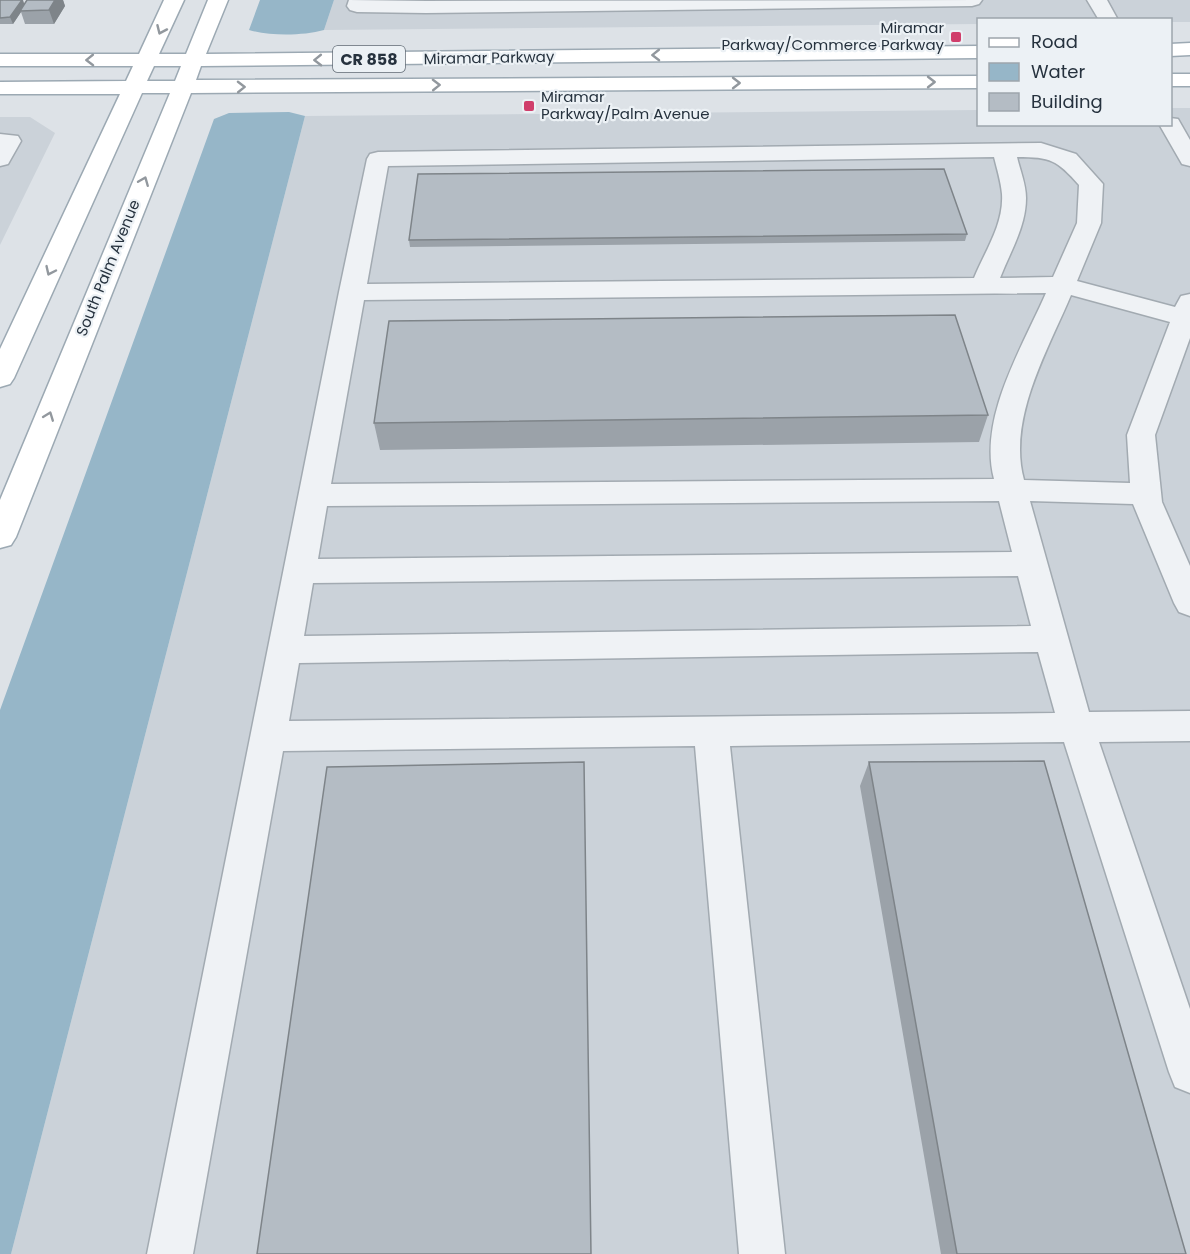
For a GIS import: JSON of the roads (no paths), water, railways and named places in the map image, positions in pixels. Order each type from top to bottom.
[{"type":"main road","points":[[1,375],[174,0]]},
{"type":"main road","name":"South Palm Avenue","points":[[0,537],[218,0]]},
{"type":"main road","points":[[1172,50],[1190,49]]},
{"type":"main road","name":"Miramar Parkway","points":[[0,60],[977,52]]},
{"type":"main road","points":[[1172,80],[1190,80]]},
{"type":"main road","name":"Miramar Parkway","points":[[0,88],[977,82]]},
{"type":"street","points":[[359,0],[357,6],[426,7],[972,0]]},
{"type":"street","points":[[1097,0],[1108,18]]},
{"type":"street","points":[[1171,126],[1190,159]]},
{"type":"street","points":[[0,141],[10,141],[0,159]]},
{"type":"street","points":[[984,286],[1008,228],[1014,197],[1004,150]]},
{"type":"street","points":[[170,1254],[378,159],[1041,150],[1068,159],[1090,184],[1089,223],[1010,408],[1004,462],[1077,727],[1190,1072]]},
{"type":"street","points":[[352,292],[1063,285],[1188,313],[1141,435],[1147,502],[1190,603]]},
{"type":"street","points":[[314,495],[1012,490],[1147,494]]},
{"type":"street","points":[[299,571],[1031,564]]},
{"type":"street","points":[[285,650],[1052,639]]},
{"type":"street","points":[[268,736],[1190,726]]},
{"type":"street","points":[[711,731],[762,1254]]},
{"type":"water","points":[[260,0],[334,0],[324,30],[286,34],[249,30]]},
{"type":"water","points":[[289,112],[305,116],[11,1254],[0,1254],[0,710],[214,119],[229,113]]},
{"type":"place","name":"Miramar Parkway/Commerce Parkway","points":[[956,37]]},
{"type":"place","name":"Miramar Parkway/Palm Avenue","points":[[529,106]]}]
